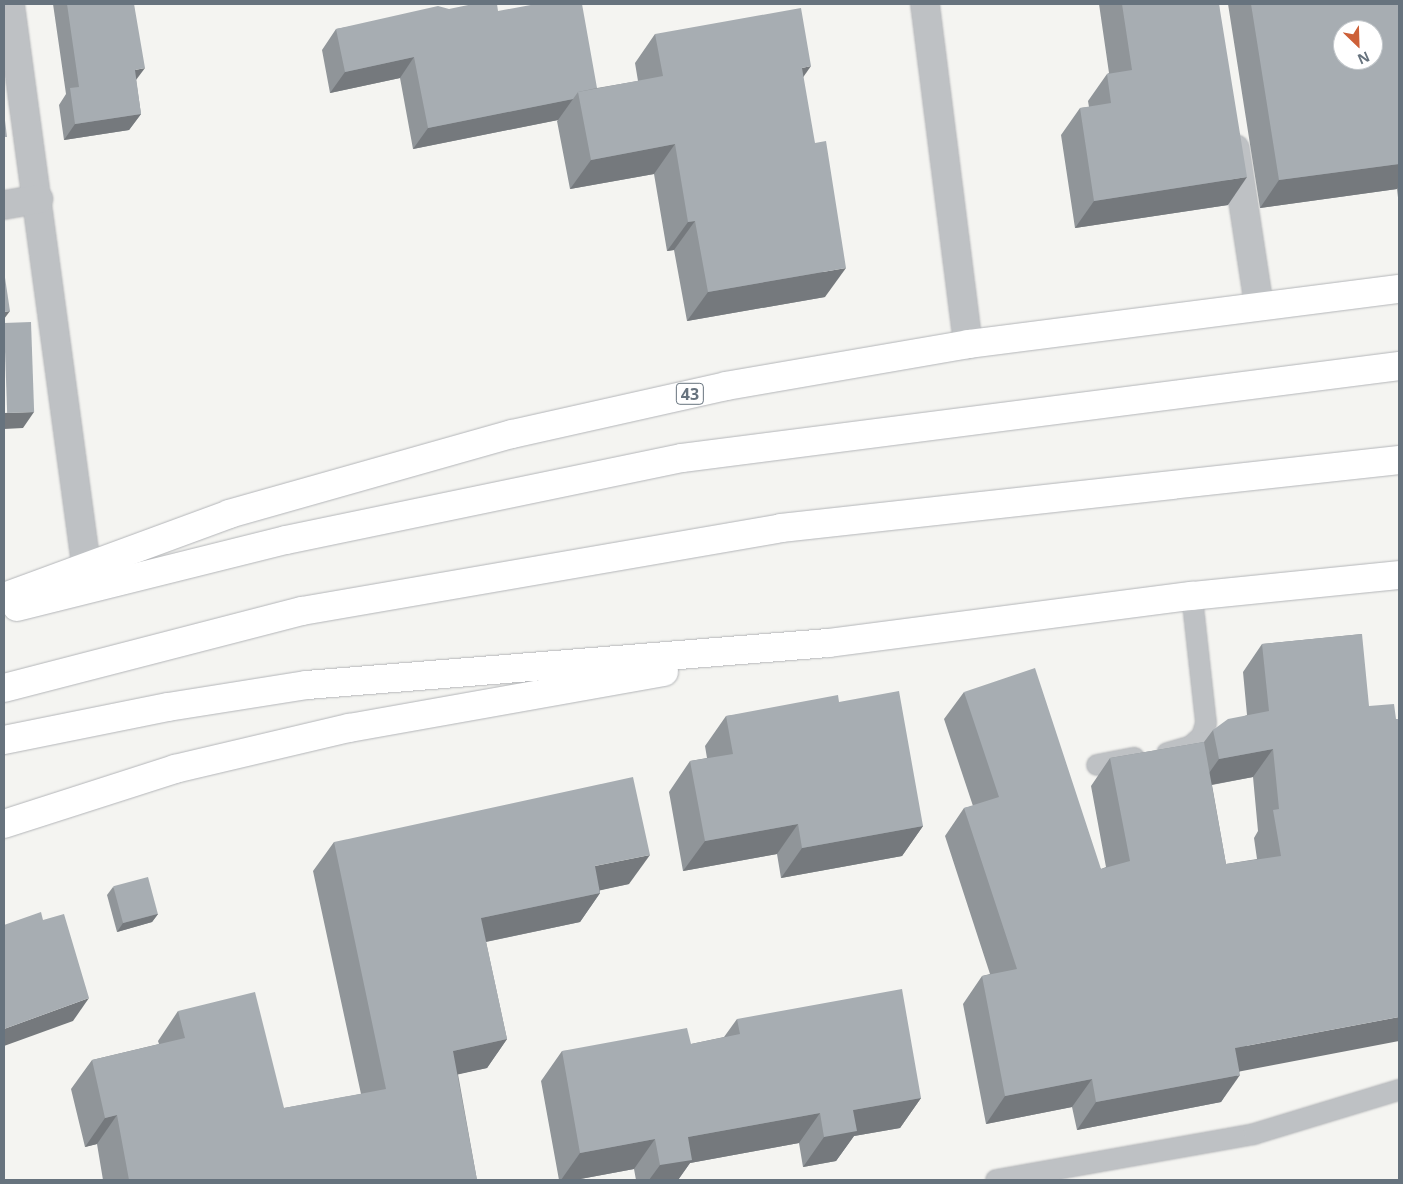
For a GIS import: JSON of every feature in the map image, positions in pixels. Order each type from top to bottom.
[{"type":"highway","name":"43","points":[[4,597],[86,565],[229,514],[512,434],[726,386],[968,344],[1259,304],[1399,288]]},
{"type":"highway","points":[[4,610],[286,540],[682,458],[1399,366]]},
{"type":"highway","points":[[4,688],[302,611],[781,528],[1399,460]]},
{"type":"highway","points":[[4,824],[176,769],[349,728],[828,643],[1192,596],[1399,575]]},
{"type":"highway","points":[[4,740],[168,707],[307,684],[828,643]]},
{"type":"street","points":[[10,4],[38,199],[86,565]]},
{"type":"street","points":[[925,4],[968,344]]},
{"type":"street","points":[[1230,120],[1259,304]]},
{"type":"street","points":[[4,205],[38,199]]},
{"type":"lane","points":[[1098,765],[1172,752],[1191,746],[1202,736],[1206,702],[1192,596]]},
{"type":"lane","points":[[996,1180],[1254,1134],[1399,1090]]},
{"type":"building","points":[[67,4],[134,4],[145,68],[135,70],[141,114],[75,124],[70,88],[79,87]]},
{"type":"building","points":[[473,4],[497,4],[498,11],[536,4],[582,4],[597,88],[578,92],[573,99],[428,128],[414,57],[345,72],[336,29],[438,6],[449,9]]},
{"type":"building","points":[[1122,4],[1219,4],[1247,177],[1094,201],[1080,108],[1111,103],[1107,74],[1132,70]]},
{"type":"building","points":[[1251,4],[1399,4],[1399,164],[1279,180]]},
{"type":"building","points":[[801,8],[811,66],[802,68],[815,143],[826,141],[846,268],[708,292],[695,221],[688,222],[675,144],[591,160],[578,92],[663,76],[655,34]]},
{"type":"building","points":[[4,112],[7,137],[4,137]]},
{"type":"building","points":[[4,271],[10,311],[4,312]]},
{"type":"building","points":[[31,322],[34,412],[7,413],[4,323]]},
{"type":"building","points":[[1362,634],[1369,706],[1394,704],[1396,719],[1399,719],[1399,1017],[1235,1048],[1240,1075],[1096,1102],[1092,1079],[1005,1096],[982,976],[1017,969],[964,808],[999,797],[964,692],[1035,668],[1101,869],[1130,861],[1110,758],[1204,742],[1226,864],[1281,856],[1273,810],[1279,809],[1273,749],[1219,759],[1213,730],[1228,719],[1269,711],[1262,644]]},
{"type":"building","points":[[899,691],[923,826],[802,848],[798,824],[705,841],[690,761],[733,754],[726,716],[838,695],[839,702]]},
{"type":"building","points":[[633,777],[650,855],[595,866],[600,893],[481,918],[507,1039],[453,1051],[477,1180],[129,1180],[117,1115],[105,1118],[92,1060],[185,1038],[178,1011],[255,992],[284,1108],[386,1089],[334,842]]},
{"type":"building","points":[[148,877],[158,914],[123,923],[113,886]]},
{"type":"building","points":[[41,912],[43,920],[64,914],[89,998],[4,1029],[4,925]]},
{"type":"building","points":[[902,989],[921,1098],[853,1110],[857,1131],[824,1137],[820,1113],[688,1137],[692,1160],[660,1165],[655,1139],[580,1153],[562,1051],[687,1028],[691,1044],[740,1034],[737,1019]]}]
